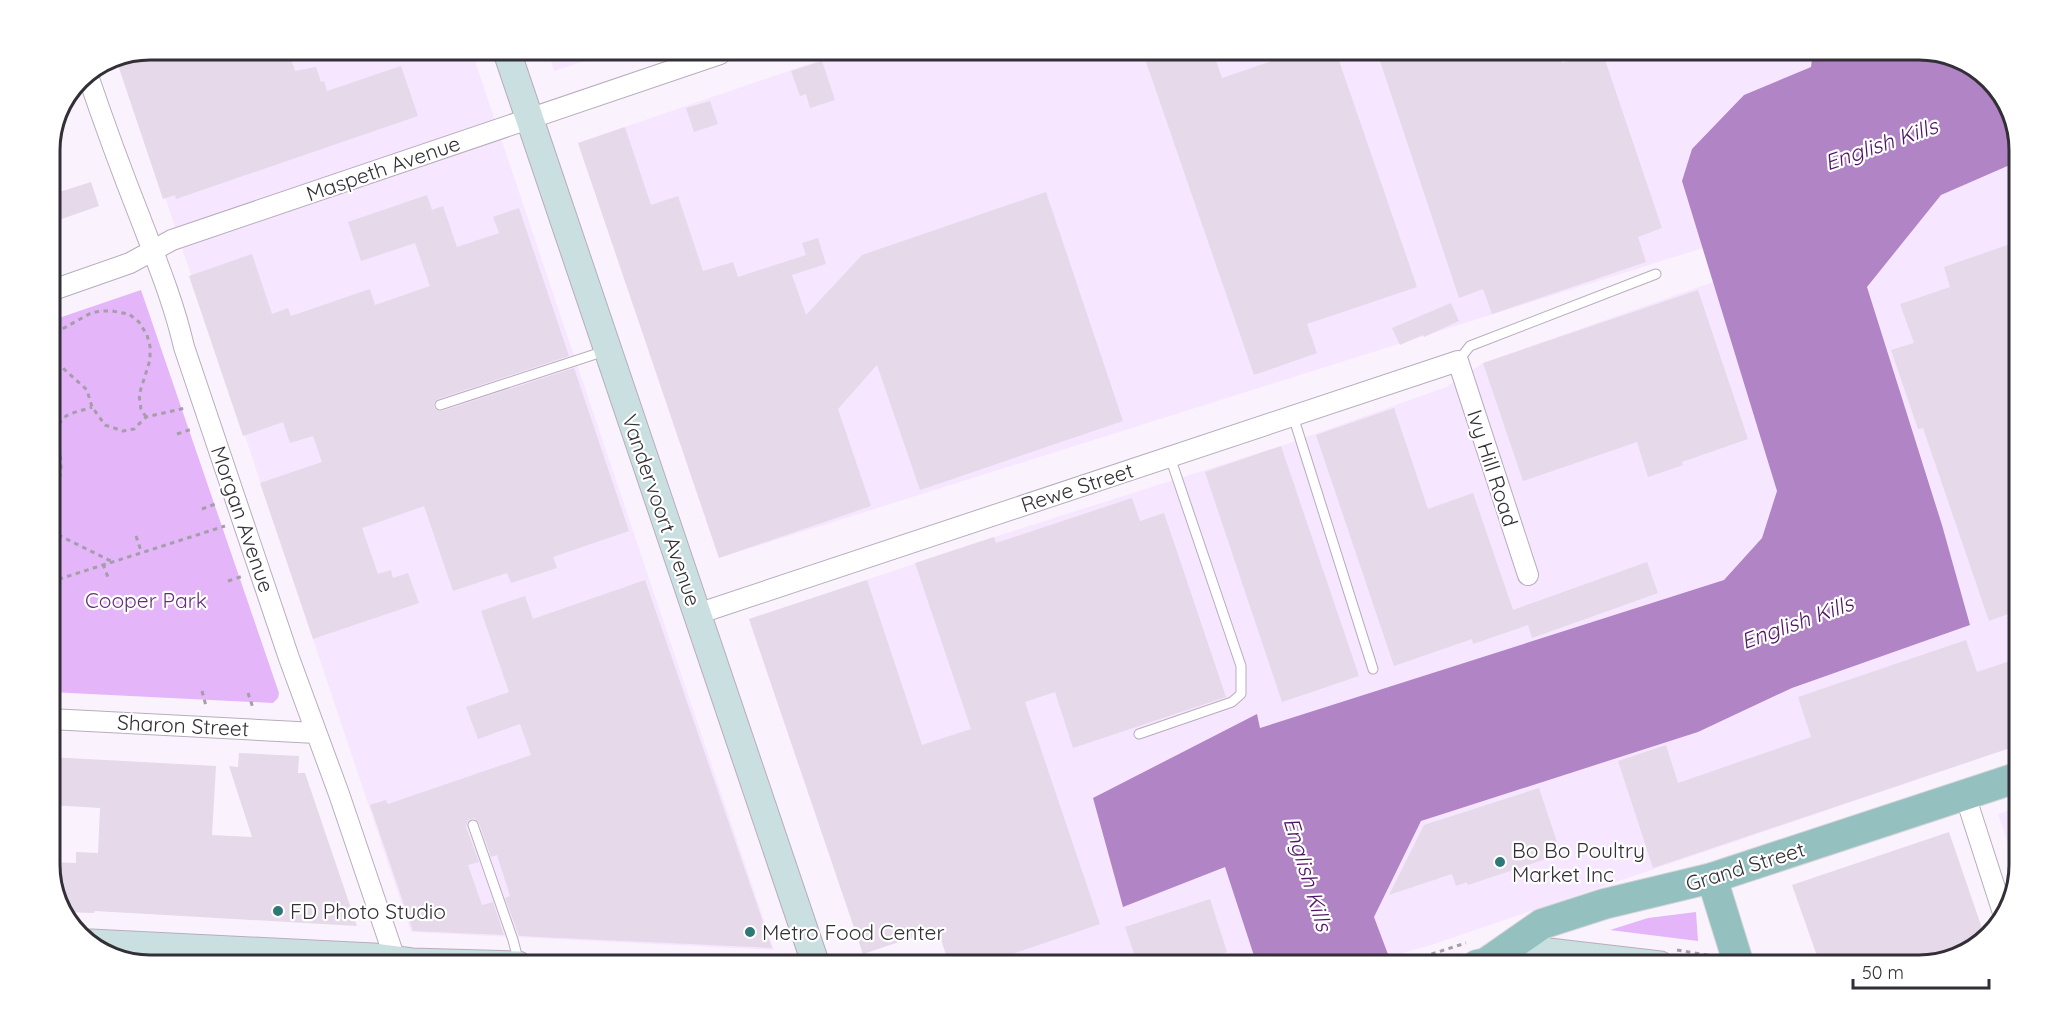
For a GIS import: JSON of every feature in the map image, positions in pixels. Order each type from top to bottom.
[{"type":"main road","name":"Vandervoort Avenue","points":[[510,60],[812,955]]},
{"type":"main road","name":"Grand Street","points":[[1499,955],[1542,924],[1604,904],[1712,878],[2009,780]]},
{"type":"main road","points":[[1712,878],[1736,955]]},
{"type":"main road","points":[[107,944],[284,955]]},
{"type":"main road","points":[[1510,955],[1540,951],[1572,955]]},
{"type":"street","name":"Maspeth Avenue","points":[[60,288],[130,263],[172,240],[702,60]]},
{"type":"street","name":"Morgan Avenue","points":[[90,82],[176,313],[184,347],[394,955]]},
{"type":"street","name":"Rewe Street","points":[[697,615],[1458,361]]},
{"type":"street","name":"Ivy Hill Road","points":[[1458,361],[1528,575]]},
{"type":"street","name":"Sharon Street","points":[[60,719],[316,733]]},
{"type":"street","points":[[1965,795],[2000,904]]},
{"type":"lane","points":[[1458,361],[1470,346],[1656,274]]},
{"type":"lane","points":[[440,405],[608,350]]},
{"type":"lane","points":[[1293,416],[1373,669]]},
{"type":"lane","points":[[1139,734],[1232,702],[1241,694],[1241,666],[1170,457]]},
{"type":"lane","points":[[473,825],[516,955]]},
{"type":"path","points":[[60,330],[91,313],[112,311],[129,314],[139,322],[147,335],[150,346],[150,360],[138,400],[146,417]]},
{"type":"path","points":[[60,364],[87,390],[93,407],[105,425],[123,432],[134,429],[146,417],[185,408]]},
{"type":"path","points":[[60,423],[69,414],[93,407]]},
{"type":"path","points":[[177,434],[192,429]]},
{"type":"path","points":[[60,441],[60,481]]},
{"type":"path","points":[[202,508],[218,503]]},
{"type":"path","points":[[60,579],[225,526]]},
{"type":"path","points":[[60,536],[113,561]]},
{"type":"path","points":[[136,536],[142,551]]},
{"type":"path","points":[[103,564],[109,580]]},
{"type":"path","points":[[228,581],[243,576]]},
{"type":"path","points":[[202,691],[206,706]]},
{"type":"path","points":[[248,693],[253,708]]},
{"type":"shaded area","points":[[150,60],[475,60],[774,950],[411,932],[121,65]]},
{"type":"shaded area","points":[[551,60],[587,60],[554,71]]},
{"type":"shaded area","points":[[820,60],[1812,60],[1811,67],[1744,95],[1682,181],[1703,248],[719,558],[578,143]]},
{"type":"shaded area","points":[[2009,165],[2009,748],[1431,945],[1388,955],[1374,917],[1421,821],[1698,732],[1792,688],[1970,625],[1933,495],[1867,287],[1941,195]]},
{"type":"shaded area","points":[[1713,282],[1777,491],[1762,538],[1724,580],[1260,728],[1257,714],[1225,867],[1254,955],[946,955],[937,929],[863,954],[749,619],[994,537],[1281,446],[1446,387],[1483,363]]},
{"type":"shaded area","points":[[2009,810],[2009,846],[1998,814]]},
{"type":"green space","name":"Cooper Park","points":[[141,290],[279,693],[273,703],[60,692],[60,318]]},
{"type":"green space","points":[[1696,912],[1698,941],[1610,930],[1648,918]]},
{"type":"water","name":"English Kills","points":[[1812,60],[1919,60],[1948,65],[1969,75],[1987,90],[2004,121],[2009,144],[2009,165],[1941,195],[1867,287],[1942,525],[1970,625],[1792,688],[1698,732],[1421,821],[1374,917],[1388,955],[1254,955],[1225,867],[1123,907],[1093,798],[1257,714],[1260,728],[1724,580],[1762,538],[1777,491],[1682,181],[1692,149],[1744,95],[1811,67]]},
{"type":"building","points":[[150,60],[291,60],[295,71],[316,67],[327,91],[401,66],[418,116],[176,199],[175,195],[163,199],[118,66]]},
{"type":"building","points":[[1145,60],[1216,60],[1222,78],[1275,60],[1339,60],[1417,287],[1307,324],[1317,353],[1254,375]]},
{"type":"building","points":[[1380,60],[1561,60],[1562,63],[1572,60],[1605,60],[1662,228],[1638,237],[1646,262],[1492,314],[1483,289],[1459,298]]},
{"type":"building","points":[[822,61],[835,100],[810,108],[806,94],[800,96],[791,71]]},
{"type":"building","points":[[710,101],[718,124],[694,132],[686,108]]},
{"type":"building","points":[[625,127],[651,205],[678,196],[703,271],[733,262],[738,277],[806,255],[802,243],[818,238],[826,264],[792,275],[806,315],[862,255],[1046,192],[1123,421],[920,490],[877,365],[838,409],[871,506],[719,558],[578,143]]},
{"type":"building","points":[[91,182],[99,206],[60,220],[60,192]]},
{"type":"building","points":[[427,195],[432,210],[443,206],[457,247],[499,233],[493,217],[519,208],[569,356],[438,399],[434,403],[434,408],[442,411],[574,368],[629,531],[553,557],[557,568],[511,583],[507,573],[453,591],[424,506],[362,528],[378,574],[391,570],[393,578],[408,573],[419,603],[313,639],[260,483],[322,462],[313,436],[290,443],[283,422],[243,436],[189,276],[252,254],[272,314],[288,308],[291,316],[370,289],[375,305],[430,286],[415,243],[361,261],[348,222]]},
{"type":"building","points":[[2009,244],[2009,614],[1989,621],[1923,428],[1918,429],[1891,350],[1914,343],[1900,304],[1950,287],[1944,267]]},
{"type":"building","points":[[1698,290],[1748,439],[1682,462],[1683,465],[1648,477],[1637,442],[1523,481],[1483,363]]},
{"type":"building","points":[[1451,303],[1459,321],[1400,345],[1392,328]]},
{"type":"building","points":[[1394,408],[1428,509],[1473,493],[1513,610],[1647,562],[1658,593],[1532,638],[1528,625],[1473,644],[1472,639],[1394,666],[1316,435]]},
{"type":"building","points":[[1281,446],[1359,676],[1282,702],[1205,472]]},
{"type":"building","points":[[1132,498],[1140,521],[1164,513],[1226,697],[1073,748],[1055,692],[1025,702],[1100,924],[1010,955],[946,955],[938,929],[863,954],[749,619],[867,580],[922,745],[971,729],[915,563],[994,537],[996,543]]},
{"type":"building","points":[[645,580],[772,948],[519,936],[505,898],[510,896],[497,855],[491,857],[479,823],[474,818],[468,820],[466,827],[479,862],[468,865],[482,905],[493,902],[504,935],[413,931],[370,805],[386,800],[388,804],[531,755],[520,724],[478,739],[466,707],[509,692],[481,611],[525,596],[533,619]]},
{"type":"building","points":[[1966,640],[1977,672],[2009,661],[2009,748],[1653,868],[1618,761],[1666,745],[1678,783],[1811,737],[1798,697]]},
{"type":"building","points":[[239,753],[299,756],[298,773],[305,773],[357,926],[95,911],[94,913],[73,912],[62,883],[60,862],[76,863],[76,852],[98,853],[100,808],[60,806],[60,758],[216,766],[212,835],[252,837],[229,766],[238,767]]},
{"type":"building","points":[[1539,788],[1561,854],[1468,885],[1467,882],[1456,886],[1452,874],[1389,895],[1424,825]]},
{"type":"building","points":[[1949,832],[1982,930],[1954,948],[1931,954],[1817,955],[1792,885]]},
{"type":"building","points":[[1210,899],[1227,952],[1218,955],[1135,955],[1125,927]]},
{"type":"place","name":"Bo Bo Poultry Market Inc","points":[[1500,862]]},
{"type":"place","name":"FD Photo Studio","points":[[278,911]]},
{"type":"place","name":"Metro Food Center","points":[[750,932]]}]
